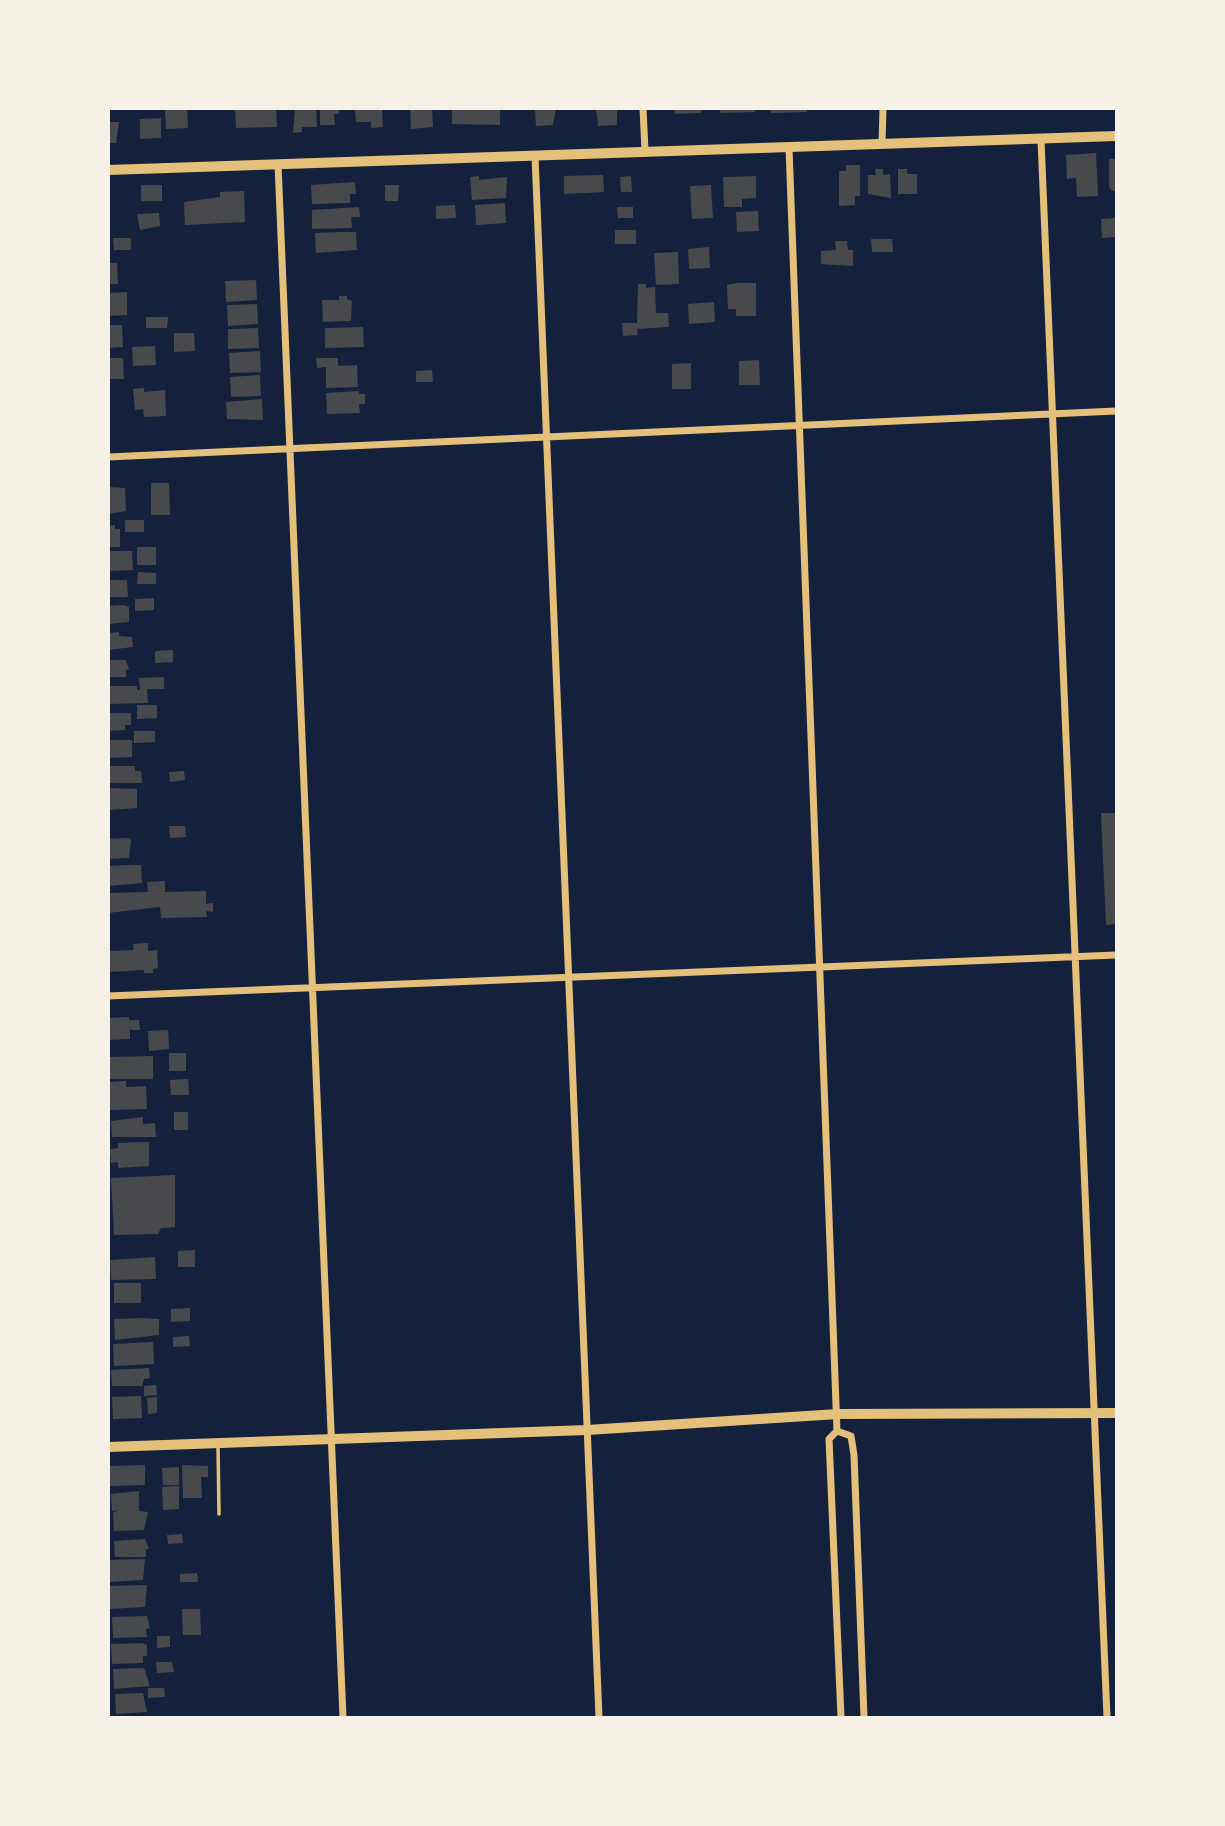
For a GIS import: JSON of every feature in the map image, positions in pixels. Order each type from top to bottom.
[{"type":"street","points":[[643,108],[645,151]]},
{"type":"street","points":[[882,144],[883,108]]},
{"type":"street","points":[[108,170],[1116,136]]},
{"type":"street","points":[[1041,140],[1107,1717]]},
{"type":"street","points":[[789,148],[838,1414],[837,1431],[829,1439],[841,1717]]},
{"type":"street","points":[[535,156],[599,1717]]},
{"type":"street","points":[[278,164],[292,448],[343,1717]]},
{"type":"street","points":[[108,457],[1116,411]]},
{"type":"street","points":[[108,996],[1116,955]]},
{"type":"street","points":[[108,1447],[587,1430],[838,1414],[1116,1413]]},
{"type":"street","points":[[837,1431],[851,1436],[854,1455],[864,1717]]},
{"type":"lane","points":[[218,1443],[219,1514]]},
{"type":"building","points":[[165,108],[187,108],[188,128],[166,129]]},
{"type":"building","points":[[235,108],[276,108],[277,127],[236,128]]},
{"type":"building","points":[[295,108],[316,108],[317,127],[302,127],[302,132],[293,133]]},
{"type":"building","points":[[320,108],[339,108],[339,114],[334,114],[335,125],[320,125]]},
{"type":"building","points":[[355,108],[382,108],[383,127],[371,128],[371,122],[356,122]]},
{"type":"building","points":[[410,108],[432,108],[433,127],[411,129]]},
{"type":"building","points":[[452,108],[500,108],[500,125],[452,124]]},
{"type":"building","points":[[535,108],[556,108],[553,125],[536,126]]},
{"type":"building","points":[[596,108],[617,108],[617,125],[598,126]]},
{"type":"building","points":[[675,108],[701,108],[701,113],[675,114]]},
{"type":"building","points":[[720,108],[755,108],[755,112],[720,113]]},
{"type":"building","points":[[771,108],[807,108],[807,112],[771,113]]},
{"type":"building","points":[[161,118],[161,138],[140,139],[140,119]]},
{"type":"building","points":[[108,122],[119,122],[116,143],[108,143]]},
{"type":"building","points":[[1096,153],[1098,196],[1077,197],[1076,178],[1067,179],[1066,155]]},
{"type":"building","points":[[1109,159],[1116,159],[1116,191],[1109,187]]},
{"type":"building","points":[[846,165],[860,165],[860,196],[855,196],[855,205],[839,206],[839,171],[846,171]]},
{"type":"building","points":[[875,169],[883,169],[883,175],[890,174],[891,198],[868,194],[868,175],[876,175]]},
{"type":"building","points":[[898,169],[907,169],[907,174],[917,174],[917,194],[898,194]]},
{"type":"building","points":[[603,175],[604,192],[564,194],[564,176]]},
{"type":"building","points":[[479,176],[479,180],[507,177],[506,198],[472,200],[470,177]]},
{"type":"building","points":[[631,176],[632,192],[621,192],[620,177]]},
{"type":"building","points":[[756,176],[756,198],[742,199],[742,207],[724,207],[723,177]]},
{"type":"building","points":[[355,182],[356,194],[350,194],[350,203],[312,204],[311,185]]},
{"type":"building","points":[[141,185],[162,185],[162,201],[141,201]]},
{"type":"building","points":[[385,185],[399,185],[398,201],[385,201]]},
{"type":"building","points":[[711,185],[713,218],[692,219],[690,186]]},
{"type":"building","points":[[244,191],[245,222],[185,225],[184,202],[220,197],[220,192]]},
{"type":"building","points":[[505,203],[506,223],[476,225],[475,205]]},
{"type":"building","points":[[455,205],[456,218],[436,219],[436,206]]},
{"type":"building","points":[[359,207],[360,217],[351,217],[352,228],[312,229],[312,210]]},
{"type":"building","points":[[617,207],[633,207],[633,218],[618,218]]},
{"type":"building","points":[[758,211],[759,231],[737,232],[736,212]]},
{"type":"building","points":[[159,213],[160,226],[140,230],[137,214]]},
{"type":"building","points":[[1116,218],[1116,237],[1102,238],[1101,219]]},
{"type":"building","points":[[615,230],[636,230],[636,244],[615,244]]},
{"type":"building","points":[[356,232],[357,250],[316,253],[315,233]]},
{"type":"building","points":[[113,238],[131,238],[131,250],[114,250]]},
{"type":"building","points":[[871,239],[892,239],[893,252],[872,252]]},
{"type":"building","points":[[835,241],[847,241],[848,250],[853,250],[853,266],[821,264],[821,251],[836,250]]},
{"type":"building","points":[[709,247],[710,268],[689,269],[688,249]]},
{"type":"building","points":[[678,252],[679,284],[656,285],[654,253]]},
{"type":"building","points":[[108,263],[117,263],[118,284],[108,284]]},
{"type":"building","points":[[256,280],[257,300],[226,302],[225,281]]},
{"type":"building","points":[[756,283],[756,316],[736,316],[736,309],[728,309],[727,285]]},
{"type":"building","points":[[638,284],[646,284],[646,288],[655,287],[656,313],[668,313],[669,327],[637,329],[638,335],[623,336],[622,323],[637,323]]},
{"type":"building","points":[[127,292],[127,315],[108,316],[108,293]]},
{"type":"building","points":[[339,296],[347,296],[347,299],[352,301],[351,321],[323,322],[322,300],[339,300]]},
{"type":"building","points":[[714,302],[715,322],[689,324],[688,304]]},
{"type":"building","points":[[257,304],[258,324],[228,326],[227,305]]},
{"type":"building","points":[[146,317],[168,317],[167,328],[146,328]]},
{"type":"building","points":[[108,325],[122,325],[123,347],[108,348]]},
{"type":"building","points":[[363,327],[364,347],[325,348],[325,328]]},
{"type":"building","points":[[258,328],[259,348],[228,349],[228,329]]},
{"type":"building","points":[[174,333],[194,333],[195,351],[174,352]]},
{"type":"building","points":[[155,346],[156,365],[133,366],[132,347]]},
{"type":"building","points":[[260,351],[261,372],[230,373],[229,353]]},
{"type":"building","points":[[108,358],[123,358],[124,379],[108,379]]},
{"type":"building","points":[[316,358],[338,358],[338,366],[357,365],[358,387],[326,388],[326,367],[317,368]]},
{"type":"building","points":[[759,360],[760,385],[739,385],[739,361]]},
{"type":"building","points":[[691,363],[691,389],[672,389],[672,364]]},
{"type":"building","points":[[432,370],[433,382],[416,382],[416,371]]},
{"type":"building","points":[[260,375],[261,396],[231,397],[230,377]]},
{"type":"building","points":[[144,388],[144,392],[165,390],[166,416],[144,417],[143,409],[135,410],[133,389]]},
{"type":"building","points":[[359,391],[359,394],[365,394],[365,404],[359,404],[360,413],[327,414],[326,393]]},
{"type":"building","points":[[262,399],[263,420],[227,419],[226,402]]},
{"type":"building","points":[[151,483],[169,483],[170,515],[151,515]]},
{"type":"building","points":[[108,487],[125,488],[126,511],[108,514]]},
{"type":"building","points":[[125,520],[144,520],[144,532],[125,532]]},
{"type":"building","points":[[115,525],[115,529],[120,529],[120,547],[108,547],[108,526]]},
{"type":"building","points":[[137,547],[156,547],[156,565],[137,565]]},
{"type":"building","points":[[108,551],[132,551],[133,570],[108,571]]},
{"type":"building","points":[[138,572],[156,573],[156,584],[137,584]]},
{"type":"building","points":[[108,580],[127,580],[128,597],[108,597]]},
{"type":"building","points":[[154,598],[154,610],[135,611],[135,599]]},
{"type":"building","points":[[108,606],[129,607],[129,622],[108,624]]},
{"type":"building","points":[[119,632],[119,636],[132,637],[133,647],[108,650],[108,633]]},
{"type":"building","points":[[173,650],[173,662],[155,663],[155,651]]},
{"type":"building","points":[[108,660],[126,660],[129,670],[126,670],[126,677],[108,677]]},
{"type":"building","points":[[164,677],[164,689],[147,689],[148,703],[108,704],[108,686],[137,686],[137,690],[140,690],[139,678]]},
{"type":"building","points":[[137,705],[157,705],[157,718],[137,719]]},
{"type":"building","points":[[108,713],[131,713],[131,725],[125,725],[125,730],[108,731]]},
{"type":"building","points":[[134,731],[155,731],[155,742],[134,743]]},
{"type":"building","points":[[108,740],[132,740],[132,757],[108,758]]},
{"type":"building","points":[[108,766],[135,766],[135,771],[141,771],[142,783],[108,783]]},
{"type":"building","points":[[184,771],[185,780],[170,782],[169,772]]},
{"type":"building","points":[[108,788],[137,789],[137,808],[108,810]]},
{"type":"building","points":[[1101,813],[1116,813],[1116,924],[1106,925]]},
{"type":"building","points":[[169,826],[185,826],[186,837],[170,838]]},
{"type":"building","points":[[108,839],[131,840],[129,858],[108,859]]},
{"type":"building","points":[[141,865],[142,883],[108,886],[108,866]]},
{"type":"building","points":[[165,881],[165,892],[206,891],[206,904],[213,903],[213,912],[206,911],[207,917],[161,918],[160,907],[108,913],[108,893],[148,892],[147,882]]},
{"type":"building","points":[[148,943],[148,951],[157,950],[158,968],[153,969],[153,973],[144,973],[144,970],[108,972],[108,951],[134,950],[133,944]]},
{"type":"building","points":[[129,1017],[129,1020],[139,1020],[140,1030],[130,1030],[130,1039],[108,1040],[108,1018]]},
{"type":"building","points":[[168,1030],[169,1049],[149,1051],[148,1031]]},
{"type":"building","points":[[169,1053],[186,1053],[186,1071],[169,1071]]},
{"type":"building","points":[[153,1056],[153,1079],[110,1079],[109,1057]]},
{"type":"building","points":[[188,1079],[189,1095],[171,1095],[170,1080]]},
{"type":"building","points":[[126,1081],[126,1087],[146,1086],[147,1109],[110,1110],[109,1082]]},
{"type":"building","points":[[174,1112],[188,1112],[188,1130],[174,1130]]},
{"type":"building","points":[[143,1117],[143,1124],[155,1123],[156,1137],[112,1137],[111,1121]]},
{"type":"building","points":[[149,1142],[149,1166],[118,1168],[118,1162],[111,1163],[110,1149],[118,1148],[118,1143]]},
{"type":"building","points":[[175,1175],[175,1227],[161,1228],[158,1234],[114,1235],[111,1178]]},
{"type":"building","points":[[195,1250],[195,1267],[178,1267],[178,1251]]},
{"type":"building","points":[[155,1257],[156,1279],[111,1280],[110,1260]]},
{"type":"building","points":[[114,1283],[141,1283],[141,1303],[114,1303]]},
{"type":"building","points":[[190,1308],[190,1321],[171,1322],[171,1309]]},
{"type":"building","points":[[114,1319],[159,1319],[159,1335],[115,1340]]},
{"type":"building","points":[[189,1336],[190,1346],[173,1347],[173,1337]]},
{"type":"building","points":[[153,1342],[154,1364],[114,1366],[113,1344]]},
{"type":"building","points":[[149,1368],[150,1378],[144,1379],[142,1386],[112,1386],[111,1370]]},
{"type":"building","points":[[156,1385],[157,1395],[144,1396],[144,1386]]},
{"type":"building","points":[[141,1396],[142,1418],[113,1419],[112,1397]]},
{"type":"building","points":[[157,1397],[157,1413],[148,1414],[147,1398]]},
{"type":"building","points":[[145,1465],[145,1485],[108,1486],[108,1466]]},
{"type":"building","points":[[182,1465],[208,1466],[208,1477],[201,1477],[202,1498],[183,1498]]},
{"type":"building","points":[[179,1467],[179,1485],[163,1485],[162,1468]]},
{"type":"building","points":[[179,1486],[179,1509],[163,1510],[162,1487]]},
{"type":"building","points":[[139,1491],[139,1511],[148,1512],[144,1530],[114,1531],[113,1513],[118,1510],[112,1511],[111,1494]]},
{"type":"building","points":[[182,1534],[183,1543],[168,1544],[167,1535]]},
{"type":"building","points":[[145,1539],[149,1549],[146,1549],[146,1557],[115,1557],[114,1541]]},
{"type":"building","points":[[145,1559],[143,1580],[110,1582],[108,1560]]},
{"type":"building","points":[[197,1573],[198,1582],[180,1582],[180,1574]]},
{"type":"building","points":[[147,1585],[145,1607],[110,1609],[110,1586]]},
{"type":"building","points":[[182,1609],[200,1609],[201,1635],[183,1635]]},
{"type":"building","points":[[147,1616],[150,1628],[146,1629],[147,1637],[113,1638],[112,1617]]},
{"type":"building","points":[[157,1636],[170,1636],[170,1647],[157,1648]]},
{"type":"building","points":[[111,1644],[147,1645],[147,1656],[143,1656],[143,1663],[112,1664]]},
{"type":"building","points":[[156,1662],[172,1662],[174,1672],[157,1673]]},
{"type":"building","points":[[144,1668],[150,1686],[114,1689],[113,1669]]},
{"type":"building","points":[[148,1688],[164,1688],[165,1697],[148,1698]]},
{"type":"building","points":[[143,1693],[147,1712],[116,1714],[115,1694]]}]
